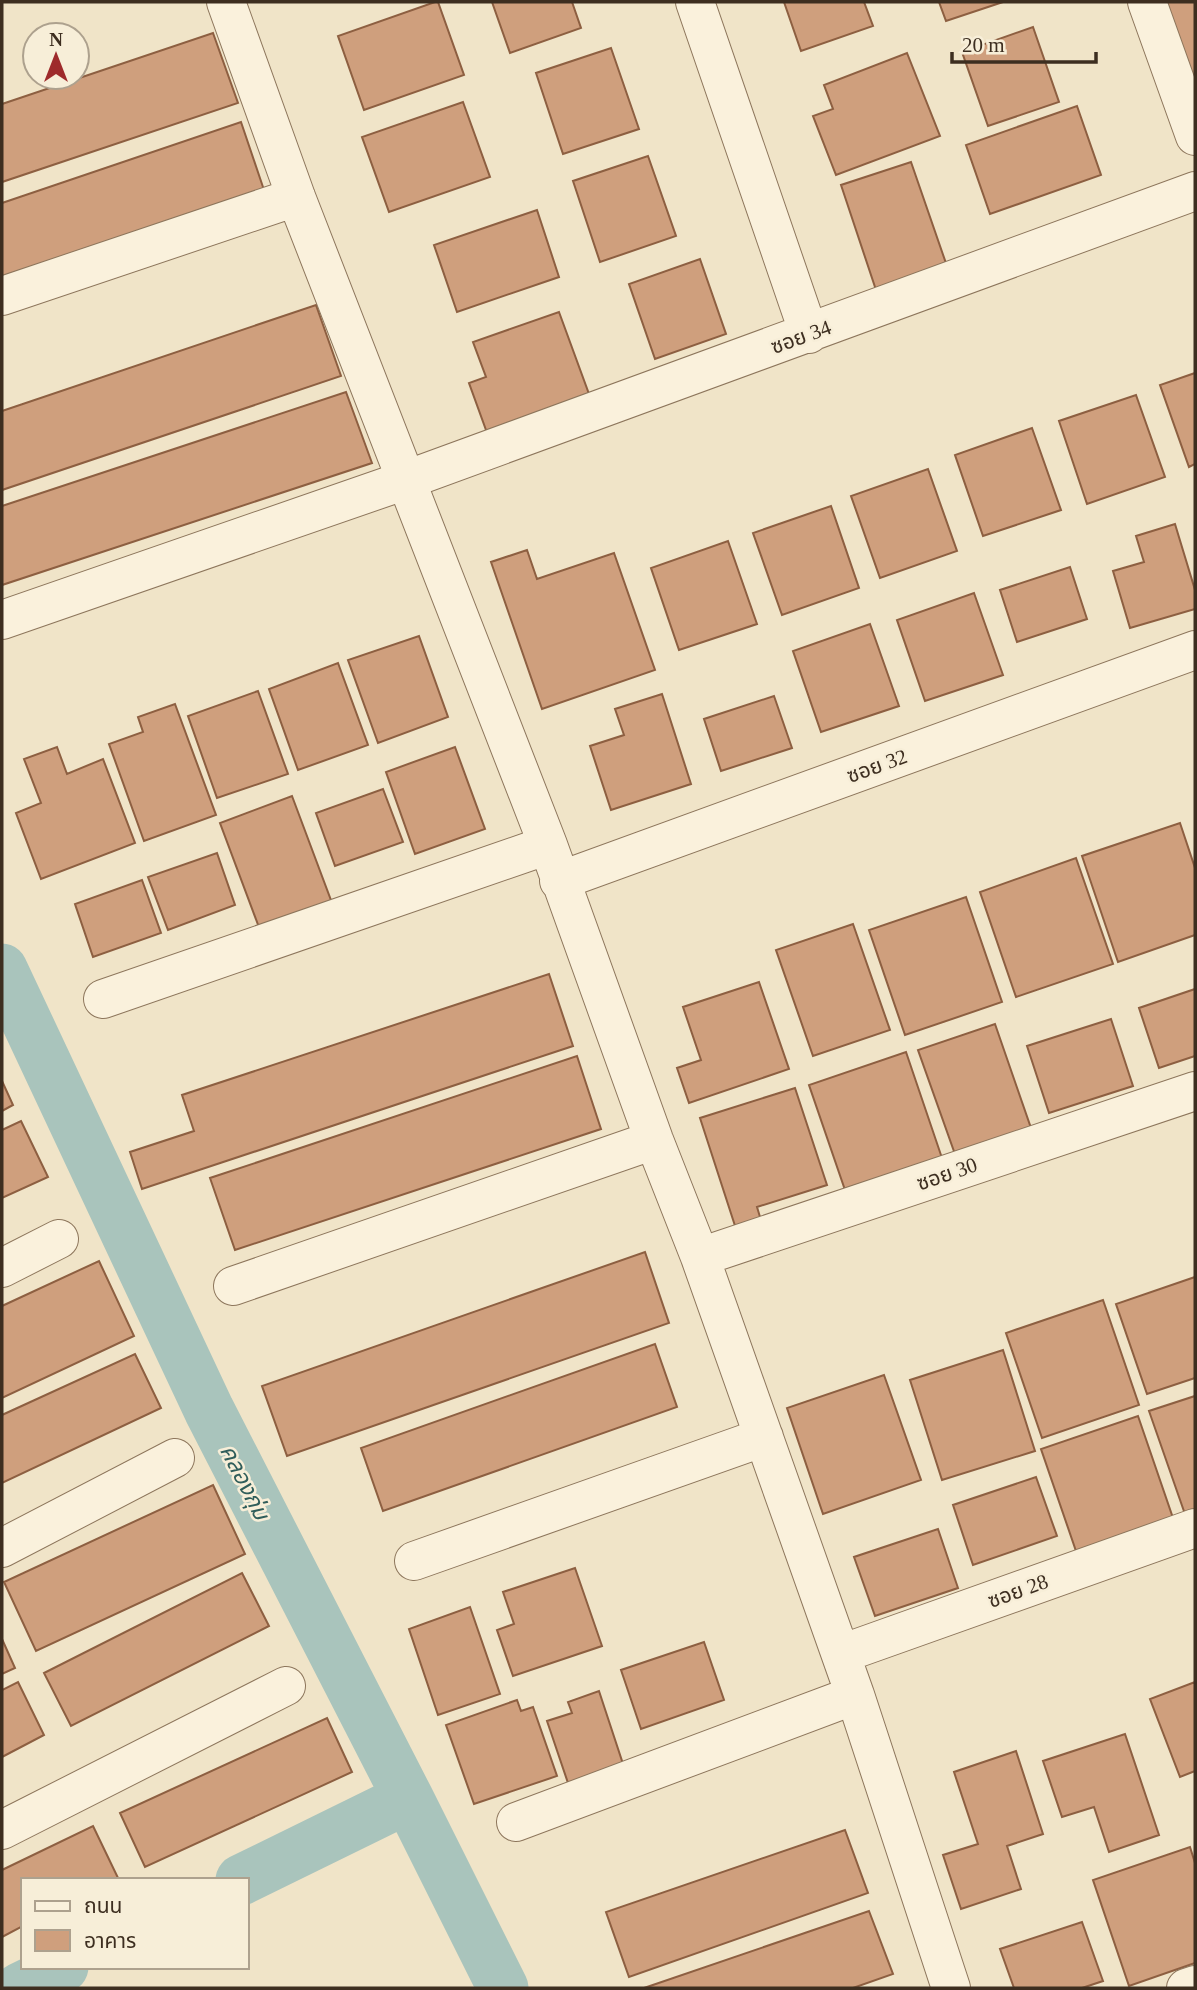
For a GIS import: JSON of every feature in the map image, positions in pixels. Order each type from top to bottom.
[{"type":"street","points":[[226,2],[296,197],[548,845],[654,1140],[700,1257],[855,1695],[943,1986]]},
{"type":"street","points":[[695,2],[809,334]]},
{"type":"street","points":[[1147,2],[1195,135]]},
{"type":"street","name":"ซอย 34","points":[[2,620],[406,480],[1195,191]]},
{"type":"street","points":[[2,296],[296,197]]},
{"type":"street","name":"ซอย 32","points":[[559,881],[1195,650]]},
{"type":"street","points":[[103,999],[548,845]]},
{"type":"street","name":"ซอย 30","points":[[700,1257],[1195,1091]]},
{"type":"street","points":[[233,1286],[654,1140]]},
{"type":"street","points":[[2,1268],[59,1239]]},
{"type":"street","points":[[414,1561],[764,1437]]},
{"type":"street","points":[[2,1548],[176,1458]]},
{"type":"street","name":"ซอย 28","points":[[841,1654],[1195,1528]]},
{"type":"street","points":[[2,1830],[286,1686]]},
{"type":"street","points":[[516,1822],[855,1695]]},
{"type":"street","points":[[1186,1988],[1195,1985]]},
{"type":"building","points":[[438,2],[464,75],[364,110],[338,36]]},
{"type":"building","points":[[492,2],[572,2],[581,28],[510,53]]},
{"type":"building","points":[[784,2],[864,2],[873,26],[801,51]]},
{"type":"building","points":[[939,2],[1003,2],[946,21]]},
{"type":"building","points":[[1165,2],[1195,2],[1195,86]]},
{"type":"building","points":[[1033,27],[1059,102],[988,126],[962,52]]},
{"type":"building","points":[[213,33],[238,103],[2,182],[2,104],[41,91],[91,91],[91,74]]},
{"type":"building","points":[[611,48],[639,129],[563,154],[536,73]]},
{"type":"building","points":[[907,53],[940,136],[836,175],[813,116],[833,109],[824,85]]},
{"type":"building","points":[[463,102],[490,177],[389,212],[362,137]]},
{"type":"building","points":[[1077,106],[1101,175],[990,214],[966,145]]},
{"type":"building","points":[[241,122],[265,193],[2,282],[2,203]]},
{"type":"building","points":[[648,156],[676,236],[600,262],[573,181]]},
{"type":"building","points":[[911,162],[949,272],[878,296],[841,185]]},
{"type":"building","points":[[537,210],[559,277],[457,312],[434,245]]},
{"type":"building","points":[[700,259],[726,334],[655,359],[629,284]]},
{"type":"building","points":[[316,305],[341,376],[2,490],[2,411]]},
{"type":"building","points":[[559,312],[593,405],[490,441],[469,383],[486,377],[473,342]]},
{"type":"building","points":[[1195,373],[1195,464],[1189,467],[1160,385]]},
{"type":"building","points":[[346,392],[372,463],[2,585],[2,506]]},
{"type":"building","points":[[1136,395],[1165,477],[1087,504],[1059,421]]},
{"type":"building","points":[[1032,428],[1061,510],[983,536],[955,455]]},
{"type":"building","points":[[928,469],[957,551],[880,578],[851,496]]},
{"type":"building","points":[[831,506],[859,588],[782,615],[753,533]]},
{"type":"building","points":[[1175,524],[1195,590],[1195,609],[1130,628],[1113,571],[1144,562],[1136,536]]},
{"type":"building","points":[[728,541],[757,624],[679,650],[651,568]]},
{"type":"building","points":[[527,550],[537,579],[614,553],[655,670],[542,709],[491,562]]},
{"type":"building","points":[[1070,567],[1087,619],[1017,642],[1000,590]]},
{"type":"building","points":[[974,593],[1003,675],[925,701],[897,620]]},
{"type":"building","points":[[870,624],[899,706],[821,732],[793,651]]},
{"type":"building","points":[[419,636],[448,717],[378,743],[348,660]]},
{"type":"building","points":[[338,663],[368,745],[298,770],[269,689]]},
{"type":"building","points":[[258,691],[288,774],[217,798],[188,716]]},
{"type":"building","points":[[662,694],[691,784],[611,810],[590,746],[624,735],[615,709]]},
{"type":"building","points":[[774,696],[792,748],[721,771],[704,719]]},
{"type":"building","points":[[175,704],[216,815],[144,841],[109,744],[143,732],[138,717]]},
{"type":"building","points":[[57,747],[67,774],[103,759],[135,843],[41,879],[16,813],[41,803],[24,759]]},
{"type":"building","points":[[455,747],[485,829],[415,854],[386,772]]},
{"type":"building","points":[[383,789],[403,842],[335,866],[316,813]]},
{"type":"building","points":[[292,796],[332,903],[260,930],[220,823]]},
{"type":"building","points":[[1180,823],[1195,868],[1195,935],[1118,962],[1082,856]]},
{"type":"building","points":[[217,853],[235,905],[168,930],[148,877]]},
{"type":"building","points":[[1076,858],[1113,964],[1016,997],[980,892]]},
{"type":"building","points":[[142,880],[161,933],[93,957],[75,904]]},
{"type":"building","points":[[966,897],[1002,1002],[905,1035],[869,930]]},
{"type":"building","points":[[853,924],[890,1030],[813,1056],[776,950]]},
{"type":"building","points":[[549,974],[573,1046],[142,1189],[130,1152],[194,1131],[182,1095]]},
{"type":"building","points":[[759,982],[789,1069],[689,1103],[677,1068],[701,1060],[683,1007]]},
{"type":"building","points":[[1195,989],[1195,1056],[1159,1068],[1139,1008]]},
{"type":"building","points":[[1111,1019],[1133,1086],[1049,1113],[1027,1046]]},
{"type":"building","points":[[995,1024],[1032,1131],[956,1157],[918,1050]]},
{"type":"building","points":[[906,1052],[942,1158],[845,1190],[809,1085]]},
{"type":"building","points":[[577,1056],[601,1129],[235,1250],[210,1178]]},
{"type":"building","points":[[2,1081],[13,1105],[2,1111]]},
{"type":"building","points":[[795,1088],[827,1185],[757,1207],[763,1227],[738,1235],[700,1118]]},
{"type":"building","points":[[21,1121],[48,1177],[2,1198],[2,1130]]},
{"type":"building","points":[[645,1252],[669,1323],[287,1456],[262,1386]]},
{"type":"building","points":[[99,1261],[134,1336],[2,1398],[2,1306]]},
{"type":"building","points":[[1195,1277],[1195,1378],[1147,1394],[1116,1304]]},
{"type":"building","points":[[1103,1300],[1139,1405],[1042,1438],[1006,1333]]},
{"type":"building","points":[[655,1344],[677,1407],[383,1511],[361,1448]]},
{"type":"building","points":[[1003,1350],[1035,1451],[942,1480],[910,1380]]},
{"type":"building","points":[[135,1354],[161,1408],[2,1483],[2,1415]]},
{"type":"building","points":[[884,1375],[921,1480],[823,1514],[787,1408]]},
{"type":"building","points":[[1195,1396],[1195,1514],[1186,1517],[1149,1411]]},
{"type":"building","points":[[1138,1416],[1174,1521],[1077,1554],[1041,1449]]},
{"type":"building","points":[[1036,1477],[1057,1536],[973,1565],[953,1505]]},
{"type":"building","points":[[213,1485],[245,1554],[36,1651],[4,1582]]},
{"type":"building","points":[[938,1529],[958,1588],[875,1616],[854,1557]]},
{"type":"building","points":[[575,1568],[602,1646],[513,1676],[497,1630],[514,1624],[503,1592]]},
{"type":"building","points":[[242,1573],[269,1626],[71,1726],[44,1673]]},
{"type":"building","points":[[470,1607],[500,1694],[438,1715],[409,1629]]},
{"type":"building","points":[[2,1639],[15,1668],[2,1674]]},
{"type":"building","points":[[704,1642],[724,1700],[641,1729],[621,1670]]},
{"type":"building","points":[[18,1682],[44,1735],[2,1757],[2,1690]]},
{"type":"building","points":[[1195,1682],[1195,1771],[1180,1777],[1150,1699]]},
{"type":"building","points":[[599,1691],[623,1764],[568,1783],[547,1721],[572,1713],[568,1702]]},
{"type":"building","points":[[517,1700],[521,1711],[533,1707],[557,1776],[474,1804],[446,1725]]},
{"type":"building","points":[[327,1718],[352,1772],[145,1867],[120,1813]]},
{"type":"building","points":[[1125,1734],[1159,1835],[1109,1852],[1094,1807],[1062,1817],[1043,1761]]},
{"type":"building","points":[[1016,1751],[1043,1834],[1007,1846],[1021,1889],[961,1909],[943,1855],[978,1844],[954,1772]]},
{"type":"building","points":[[93,1826],[118,1878],[21,1878],[21,1927],[2,1937],[2,1870]]},
{"type":"building","points":[[845,1830],[868,1893],[629,1977],[606,1912]]},
{"type":"building","points":[[1190,1847],[1195,1863],[1195,1963],[1129,1986],[1093,1880]]},
{"type":"building","points":[[869,1911],[893,1974],[853,1988],[644,1988]]},
{"type":"building","points":[[1082,1922],[1103,1981],[1082,1988],[1014,1988],[1000,1949]]},
{"type":"waterway","name":"คลองกุ่ม","points":[[2,969],[209,1410],[503,1988]]},
{"type":"waterway","points":[[245,1878],[408,1798]]},
{"type":"waterway","points":[[20,1988],[59,1969]]}]
